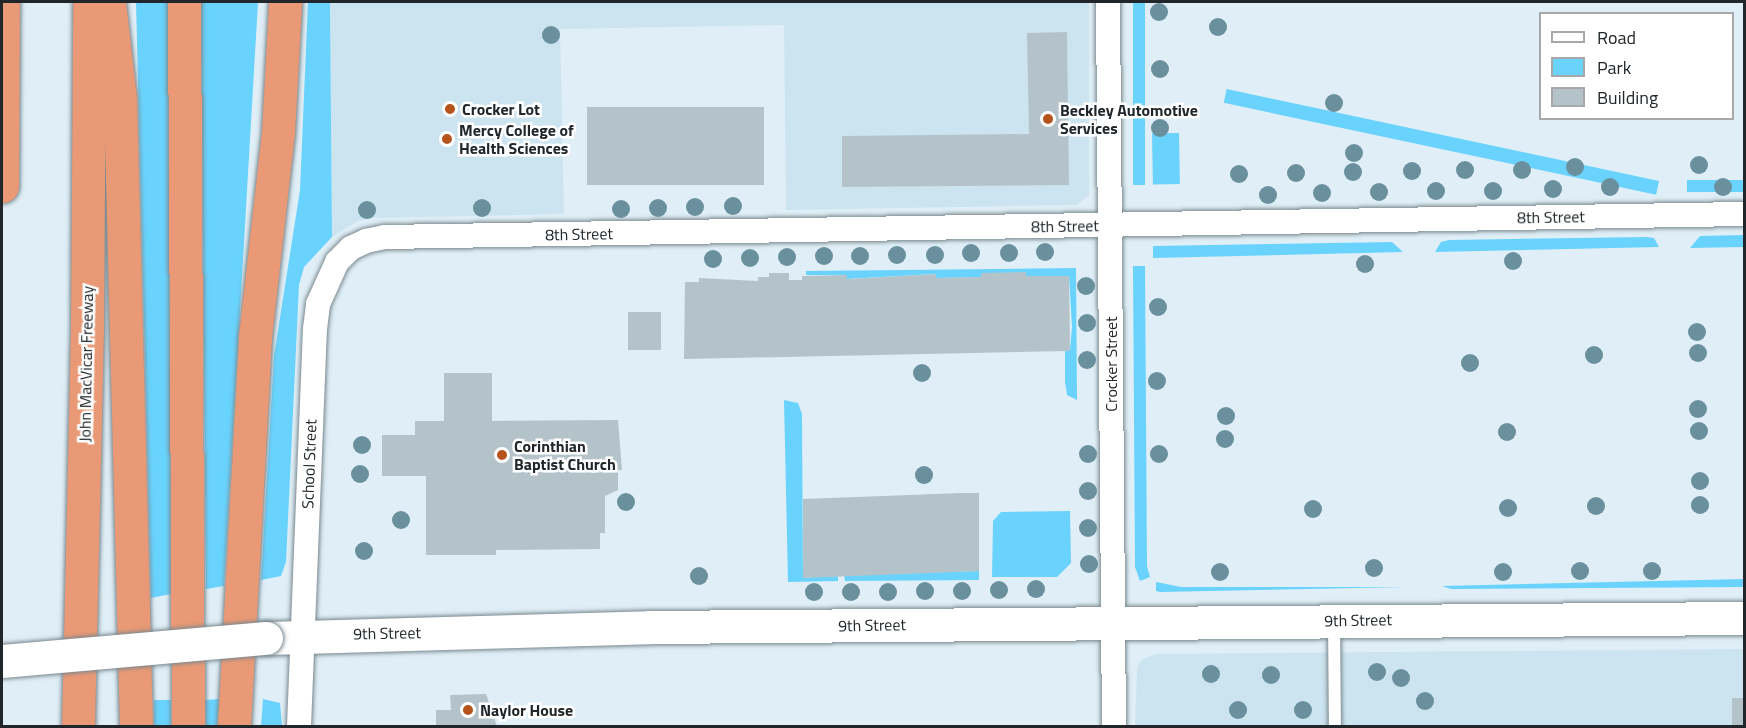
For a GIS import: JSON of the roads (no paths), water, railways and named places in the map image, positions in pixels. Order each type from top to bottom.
[{"type":"highway","points":[[2,186],[3,2]]},
{"type":"highway","name":"John MacVicar Freeway","points":[[78,726],[87,326],[88,2]]},
{"type":"highway","points":[[109,2],[120,99],[136,726]]},
{"type":"highway","points":[[184,2],[188,726]]},
{"type":"highway","points":[[234,726],[255,337],[278,133],[285,2]]},
{"type":"street","name":"Crocker Street","points":[[1108,2],[1114,726]]},
{"type":"street","name":"8th Street","points":[[385,237],[1744,214]]},
{"type":"street","name":"School Street","points":[[299,726],[301,636],[318,304],[337,262],[351,248],[385,237]]},
{"type":"street","name":"9th Street","points":[[2,661],[301,636],[1113,622],[1744,618]]},
{"type":"lane","points":[[1334,620],[1335,726]]},
{"type":"place","name":"Crocker Lot","points":[[450,109]]},
{"type":"place","name":"Beckley Automotive Services","points":[[1048,119]]},
{"type":"place","name":"Mercy College of Health Sciences","points":[[447,139]]},
{"type":"place","name":"Corinthian Baptist Church","points":[[502,455]]},
{"type":"place","name":"Naylor House","points":[[468,710]]}]
